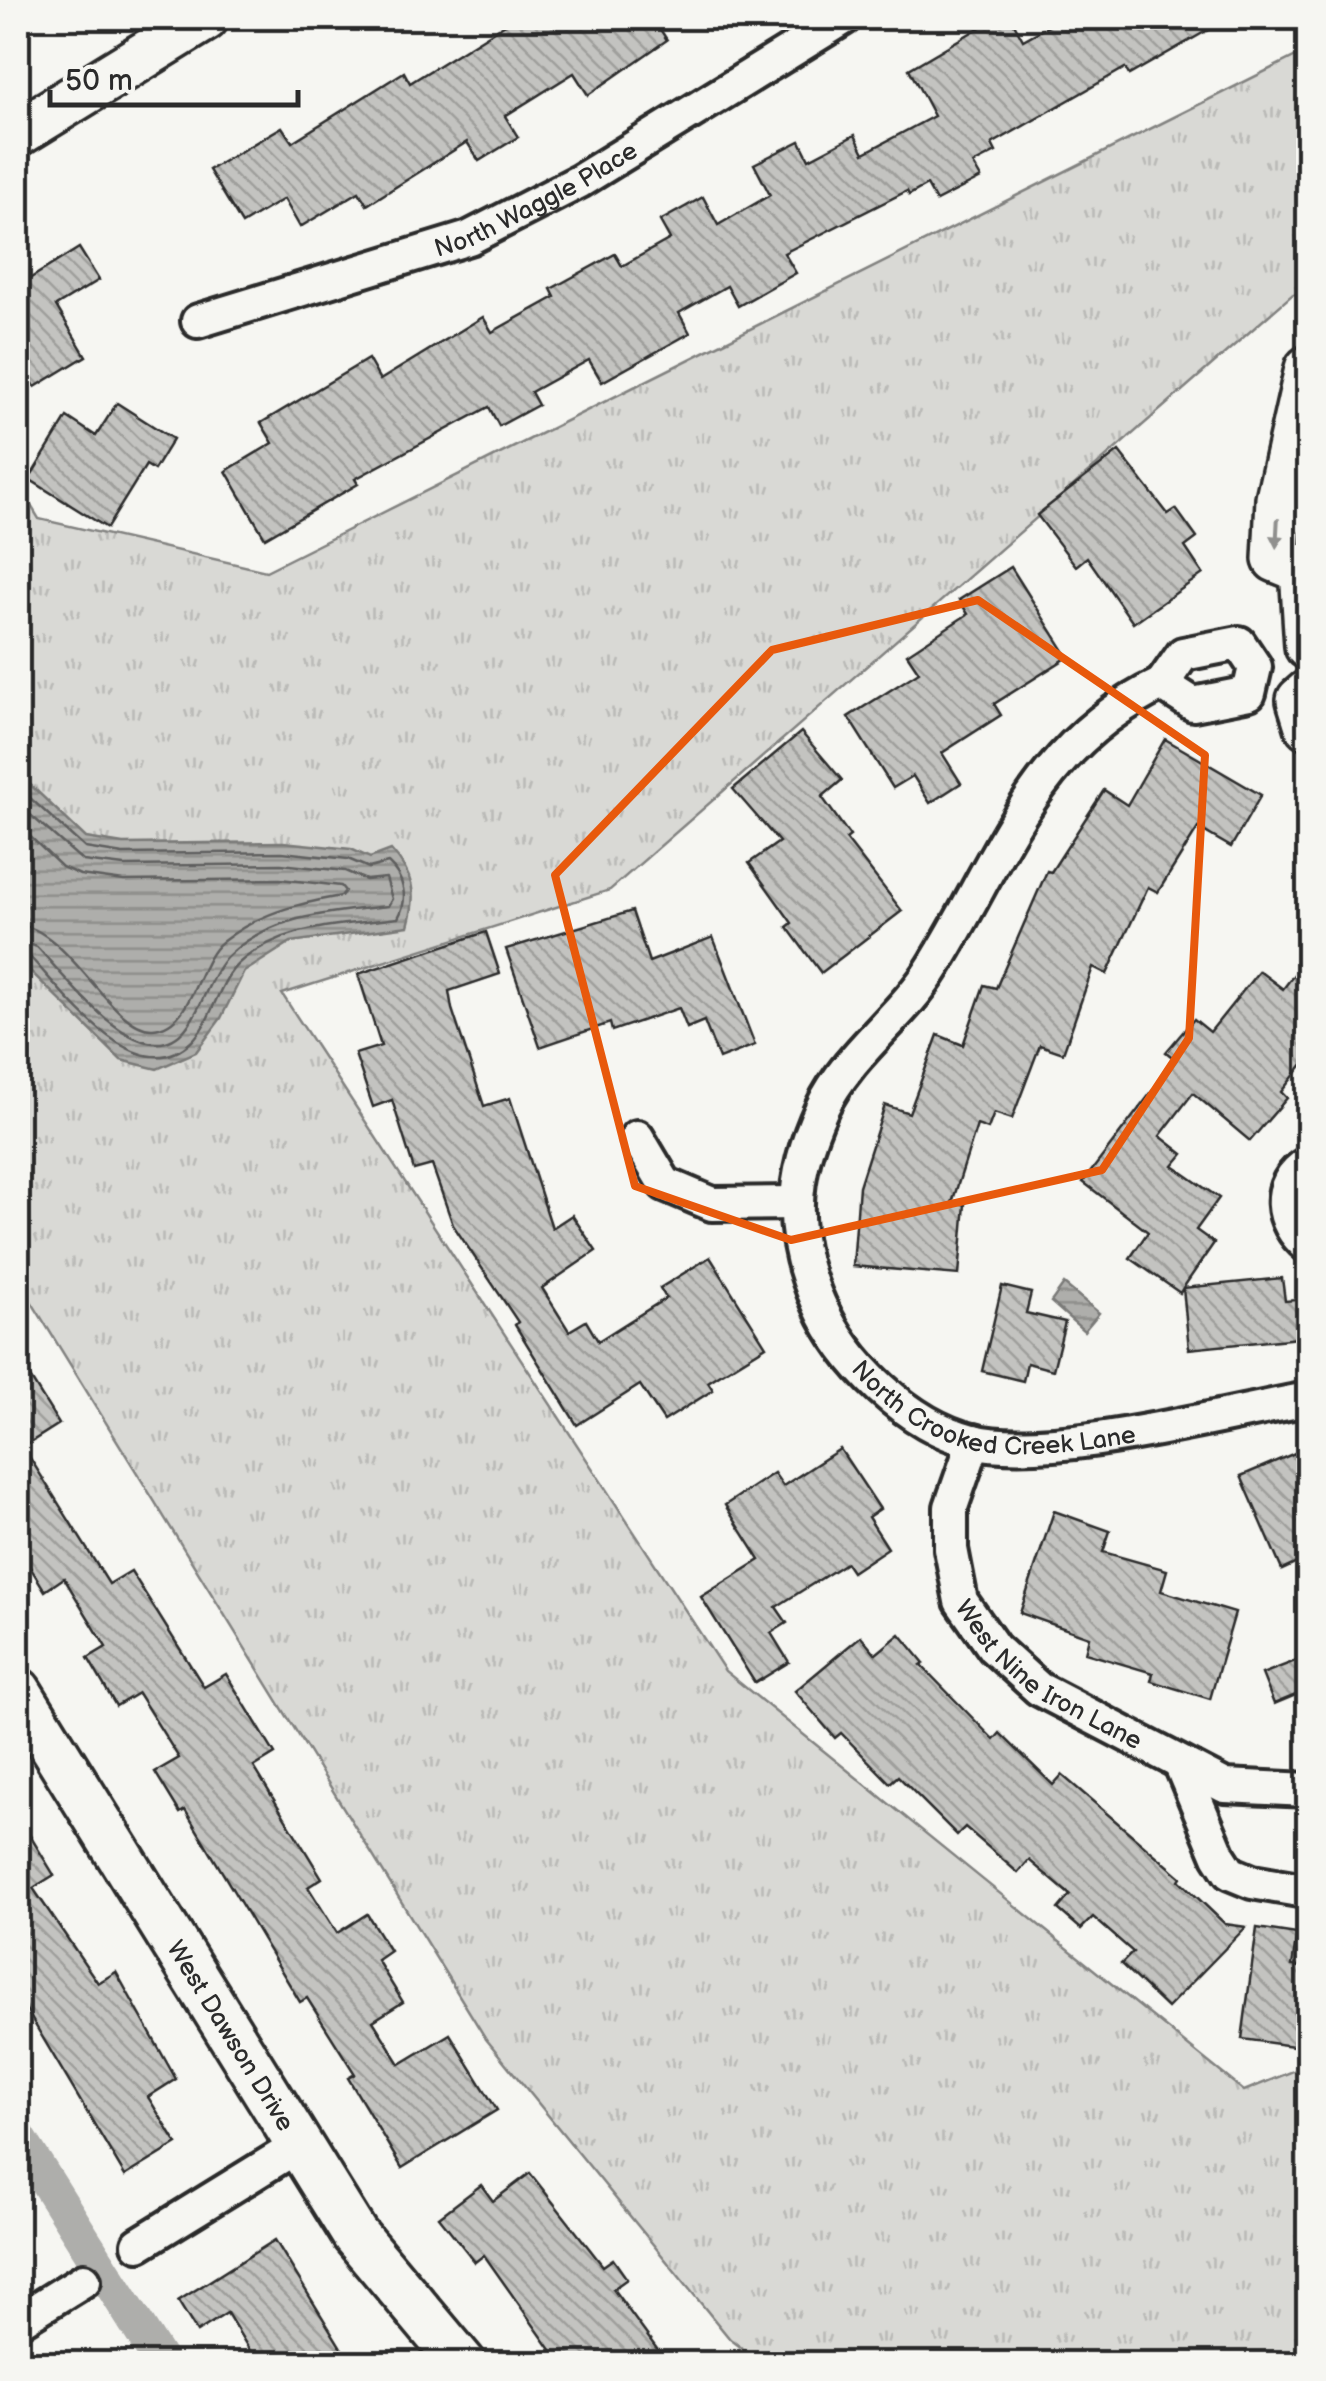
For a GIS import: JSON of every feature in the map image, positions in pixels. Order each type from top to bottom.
[{"type":"street","points":[[18,133],[205,18]]},
{"type":"street","name":"North Waggle Place","points":[[198,321],[470,238],[580,181],[844,18]]},
{"type":"street","points":[[1308,369],[1279,499],[1276,559],[1306,568],[1308,646]]},
{"type":"street","name":"North Crooked Creek Lane","points":[[1256,666],[1239,643],[1183,654],[1162,684],[1135,697],[1048,770],[1011,823],[934,968],[893,1021],[854,1061],[823,1105],[802,1160],[796,1203],[800,1262],[829,1327],[872,1380],[935,1427],[974,1442],[1060,1443],[1308,1399]]},
{"type":"street","points":[[1162,684],[1194,704],[1212,701],[1250,693],[1256,666],[1308,654]]},
{"type":"street","points":[[1308,693],[1300,700],[1308,726]]},
{"type":"street","points":[[637,1137],[664,1184],[712,1204],[796,1203]]},
{"type":"street","points":[[1308,1163],[1291,1180],[1283,1196],[1286,1219],[1308,1246]]},
{"type":"street","name":"West Nine Iron Lane","points":[[974,1442],[951,1507],[951,1549],[961,1601],[994,1648],[1040,1689],[1225,1786],[1308,1790]]},
{"type":"street","name":"West Dawson Drive","points":[[18,1692],[355,2235],[463,2364]]},
{"type":"street","points":[[1181,1765],[1230,1873],[1252,1882],[1299,1890],[1308,1887]]},
{"type":"street","points":[[139,2244],[298,2146]]},
{"type":"street","points":[[18,2322],[84,2280]]},
{"type":"highlighted area","points":[[978,600],[1205,755],[1189,1038],[1102,1170],[791,1240],[635,1186],[555,875],[772,650]]},
{"type":"green space","points":[[1308,50],[1308,297],[1293,294],[610,890],[282,994],[725,1671],[1244,2091],[1308,2065],[1308,2363],[763,2364],[730,2339],[486,2039],[18,1280],[18,484],[39,519],[266,571]]},
{"type":"water","points":[[18,773],[86,838],[123,844],[283,842],[351,849],[370,858],[391,850],[412,885],[408,926],[291,942],[244,972],[221,1018],[196,1052],[157,1069],[121,1060],[18,959]]},
{"type":"water","points":[[1064,1284],[1099,1313],[1084,1331],[1051,1302]]},
{"type":"building","points":[[515,18],[653,18],[667,40],[588,95],[574,73],[505,116],[518,137],[479,161],[467,142],[367,205],[359,192],[300,227],[284,199],[242,224],[209,170],[282,127],[292,142],[404,72],[410,83]]},
{"type":"building","points":[[996,18],[1011,18],[1023,40],[1063,18],[1229,18],[1129,75],[1125,68],[992,144],[996,152],[973,164],[981,178],[936,201],[927,185],[909,195],[907,191],[784,253],[796,273],[738,306],[727,286],[679,313],[690,333],[602,382],[589,360],[531,392],[538,405],[499,426],[489,407],[355,479],[358,484],[265,538],[226,471],[273,443],[261,423],[368,359],[380,380],[483,317],[492,332],[555,297],[551,289],[615,254],[622,266],[670,239],[660,221],[703,197],[718,225],[770,195],[754,164],[800,141],[809,159],[855,135],[864,153],[934,116],[909,69]]},
{"type":"building","points":[[79,248],[99,280],[56,306],[86,356],[35,387],[18,356],[18,286]]},
{"type":"building","points":[[117,403],[173,439],[154,470],[146,465],[107,528],[29,479],[67,417],[96,436]]},
{"type":"building","points":[[1119,451],[1168,514],[1176,509],[1197,538],[1185,547],[1203,574],[1133,623],[1087,557],[1076,566],[1037,515]]},
{"type":"building","points":[[1011,567],[1068,657],[994,704],[1001,715],[942,753],[961,783],[930,803],[913,776],[893,788],[848,717],[919,672],[907,654],[968,614],[959,600]]},
{"type":"building","points":[[801,732],[842,780],[822,797],[850,836],[846,839],[902,911],[821,973],[787,927],[792,923],[749,863],[779,842],[733,789]]},
{"type":"building","points":[[1165,739],[1261,795],[1231,847],[1198,828],[1158,892],[1148,887],[1107,974],[1093,967],[1063,1053],[1040,1045],[1012,1119],[994,1113],[988,1129],[977,1125],[952,1203],[965,1204],[959,1275],[853,1266],[859,1186],[885,1105],[909,1113],[938,1035],[963,1045],[984,985],[996,988],[1047,871],[1051,872],[1104,790],[1127,805]]},
{"type":"building","points":[[632,911],[649,962],[713,937],[755,1045],[719,1059],[704,1021],[687,1028],[679,1008],[612,1031],[610,1023],[540,1047],[506,949]]},
{"type":"building","points":[[486,932],[500,974],[449,991],[452,1009],[484,1106],[510,1098],[552,1228],[572,1215],[596,1251],[542,1288],[569,1331],[586,1321],[598,1341],[666,1298],[660,1288],[710,1257],[766,1346],[708,1382],[713,1390],[664,1421],[640,1385],[577,1425],[515,1325],[518,1322],[453,1225],[432,1165],[414,1170],[392,1100],[373,1107],[355,1054],[381,1046],[358,974]]},
{"type":"building","points":[[1308,956],[1308,1058],[1281,1092],[1287,1098],[1250,1141],[1193,1093],[1160,1136],[1183,1154],[1173,1166],[1219,1198],[1196,1230],[1214,1243],[1180,1293],[1130,1258],[1148,1232],[1083,1182],[1176,1060],[1166,1052],[1194,1019],[1210,1032],[1259,971],[1283,989]]},
{"type":"building","points":[[1282,1278],[1285,1301],[1308,1299],[1308,1337],[1189,1349],[1183,1288]]},
{"type":"building","points":[[1002,1286],[1031,1293],[1026,1313],[1065,1322],[1053,1370],[1027,1363],[1023,1381],[982,1371]]},
{"type":"building","points":[[18,1358],[59,1424],[23,1447],[109,1584],[131,1571],[204,1687],[226,1674],[275,1754],[254,1767],[322,1878],[308,1887],[337,1933],[367,1914],[390,1951],[377,1960],[403,2002],[373,2021],[400,2064],[450,2034],[497,2110],[402,2168],[348,2078],[355,2074],[307,1998],[300,2002],[185,1810],[180,1813],[155,1772],[179,1758],[138,1693],[116,1706],[88,1658],[106,1647],[64,1578],[45,1591],[18,1548]]},
{"type":"building","points":[[840,1449],[880,1509],[868,1517],[888,1548],[852,1572],[846,1563],[776,1607],[787,1623],[771,1633],[789,1662],[755,1683],[701,1597],[760,1560],[725,1505],[774,1473],[783,1486]]},
{"type":"building","points":[[1295,1453],[1308,1485],[1308,1558],[1282,1570],[1241,1476]]},
{"type":"building","points":[[1054,1511],[1110,1531],[1103,1552],[1167,1570],[1161,1591],[1235,1613],[1210,1699],[1151,1681],[1153,1673],[1085,1653],[1089,1637],[1020,1613]]},
{"type":"building","points":[[900,1634],[924,1663],[921,1665],[994,1740],[1000,1733],[1053,1785],[1062,1775],[1181,1877],[1179,1880],[1225,1924],[1246,1927],[1167,2008],[1121,1964],[1133,1952],[1093,1917],[1081,1929],[1058,1909],[1070,1895],[1029,1860],[1018,1873],[965,1827],[957,1835],[898,1776],[890,1783],[841,1733],[835,1738],[795,1691],[861,1636],[876,1654]]},
{"type":"building","points":[[1308,1656],[1308,1690],[1274,1704],[1262,1674]]},
{"type":"building","points":[[18,1816],[54,1875],[33,1888],[98,1983],[116,1972],[176,2079],[148,2097],[177,2144],[125,2176],[18,1996]]},
{"type":"building","points":[[1257,1928],[1297,1934],[1292,1966],[1308,1968],[1301,2047],[1242,2039]]},
{"type":"building","points":[[530,2173],[603,2266],[613,2259],[627,2279],[613,2289],[668,2364],[561,2364],[484,2255],[475,2262],[439,2217],[481,2185],[493,2201]]},
{"type":"building","points":[[275,2240],[351,2364],[258,2364],[227,2313],[197,2332],[178,2301]]},
{"type":"waterway","points":[[18,2136],[162,2364]]}]
